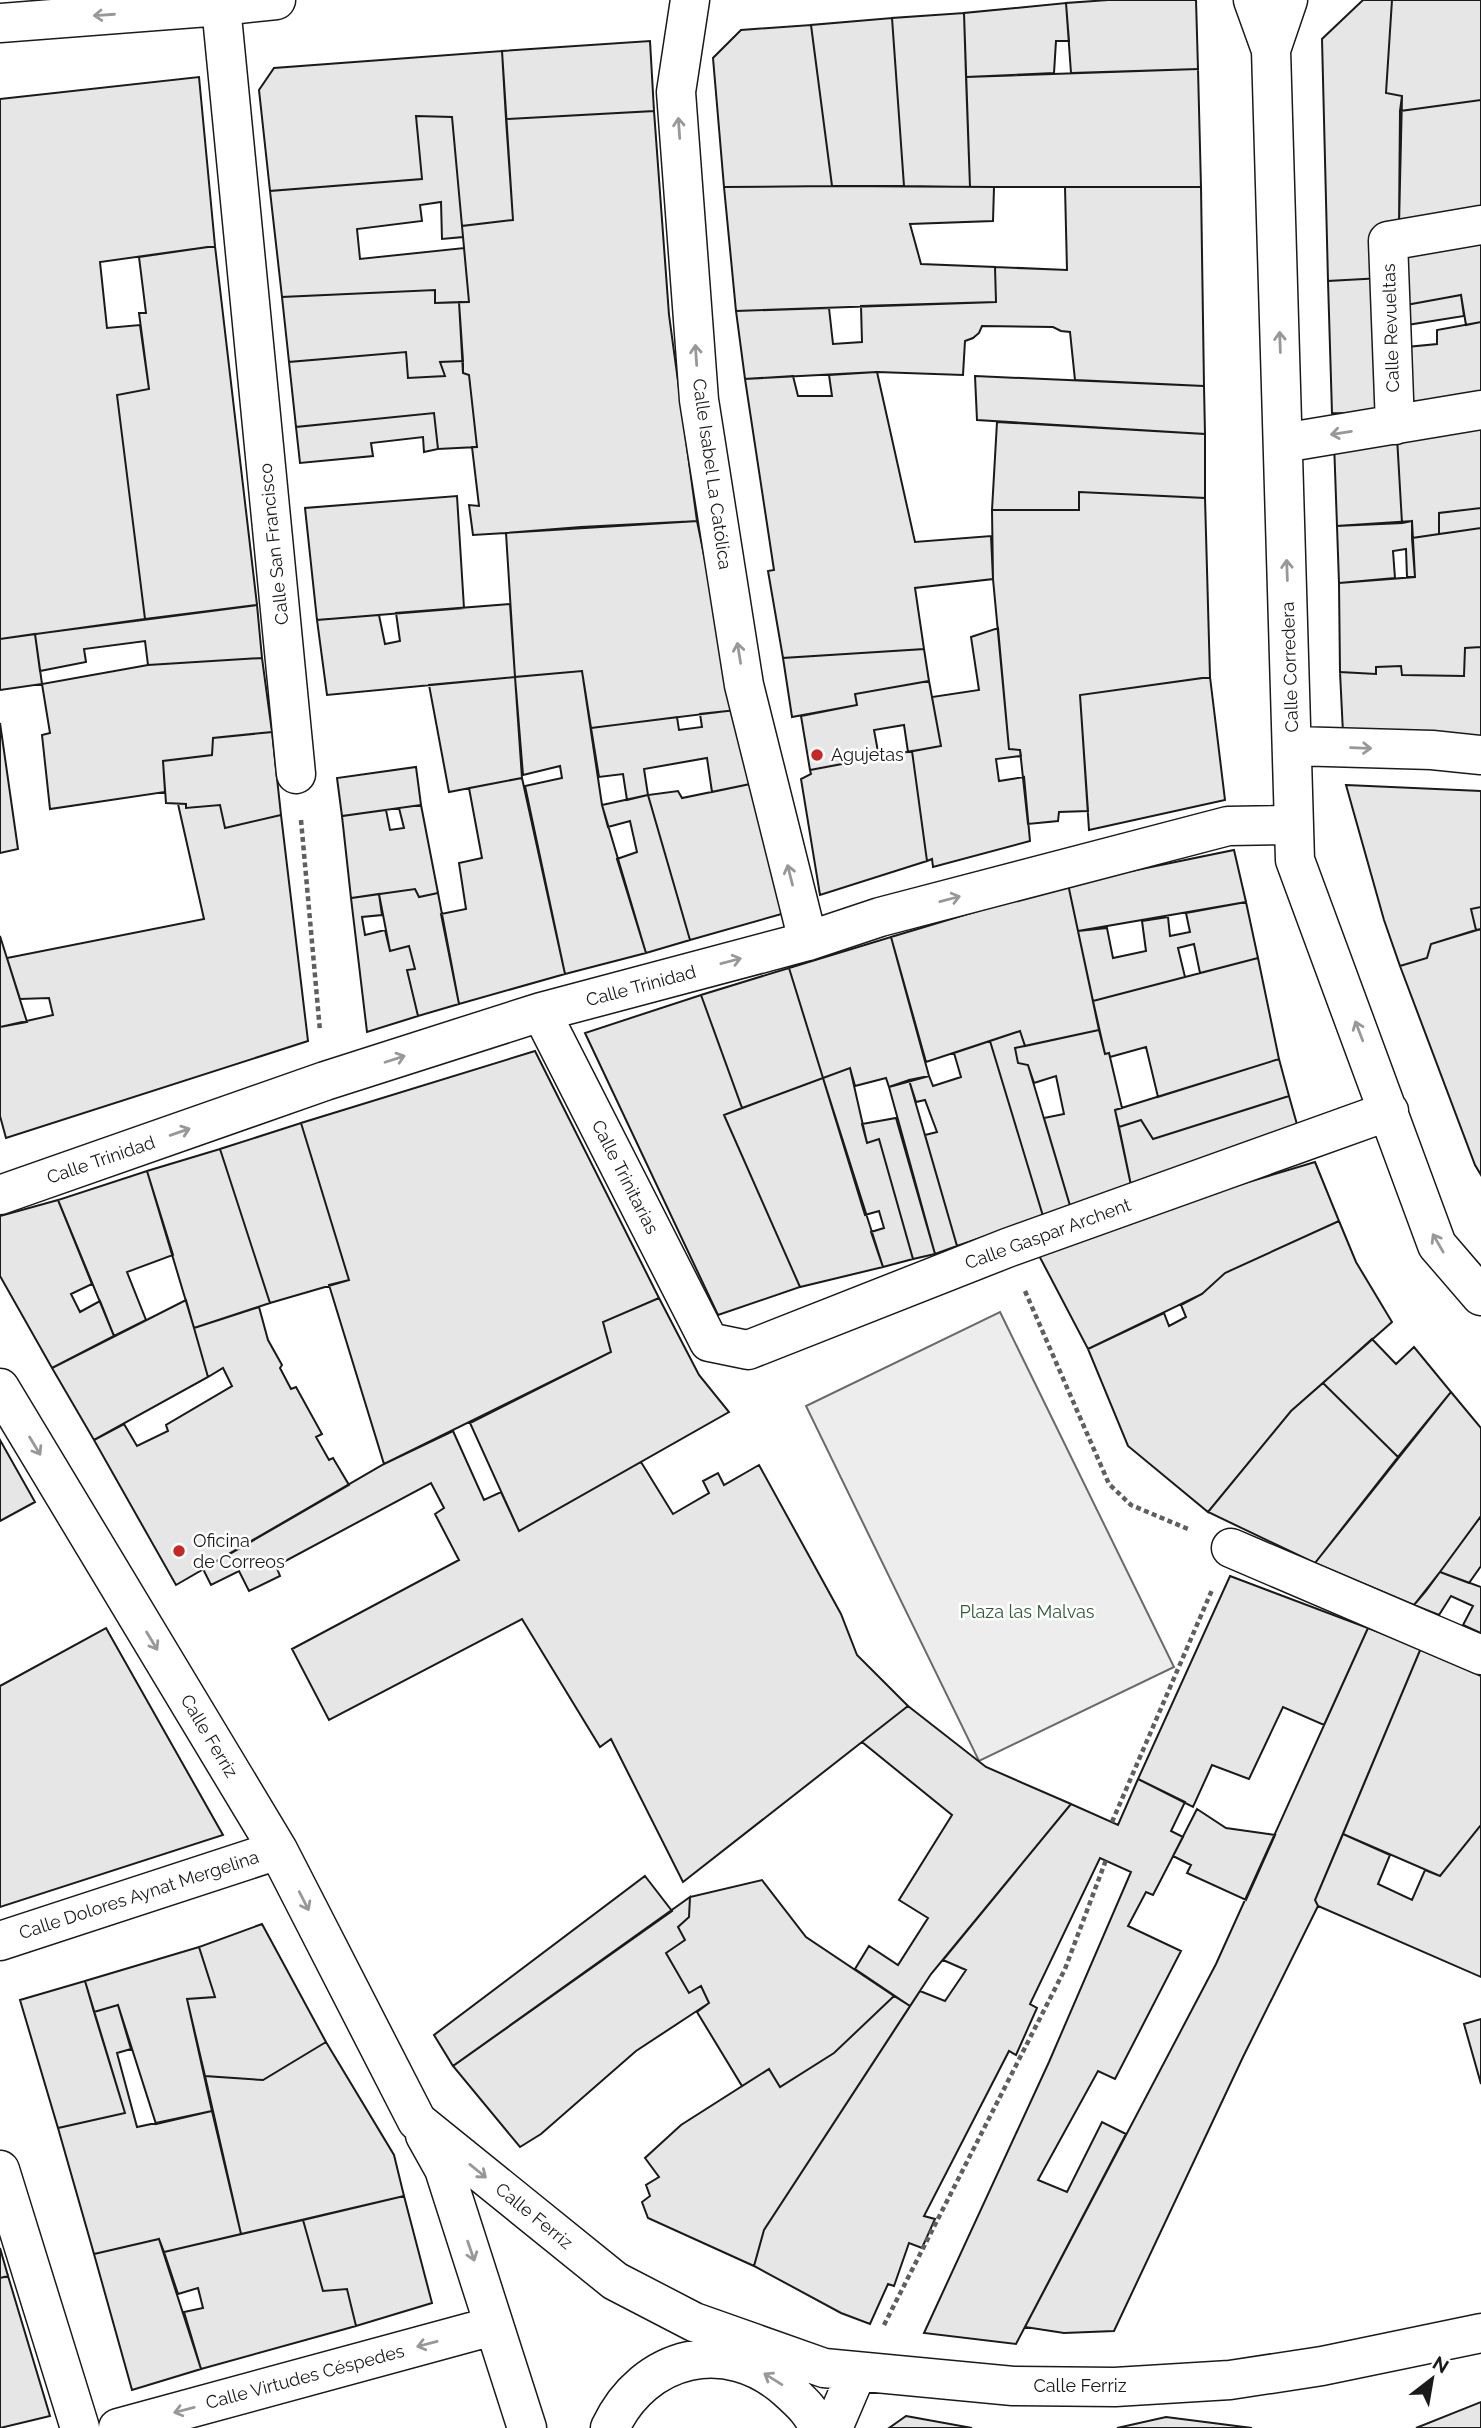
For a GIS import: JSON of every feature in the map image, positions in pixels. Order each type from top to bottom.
[{"type":"street","points":[[0,23],[276,0]]},
{"type":"street","name":"Calle Isabel La Católica","points":[[690,0],[676,92],[699,400],[744,685],[808,940]]},
{"type":"street","name":"Calle Corredera","points":[[1254,0],[1271,50],[1295,860],[1437,1245],[1481,1296]]},
{"type":"street","points":[[1271,50],[1288,0]]},
{"type":"street","name":"Calle San Francisco","points":[[221,6],[296,774]]},
{"type":"street","name":"Calle Revueltas","points":[[1395,425],[1388,241],[1481,225]]},
{"type":"street","points":[[1283,443],[1481,410]]},
{"type":"street","points":[[1293,746],[1432,750],[1481,755]]},
{"type":"street","name":"Calle Trinidad","points":[[0,1195],[325,1081],[541,1013],[808,940],[880,917],[1228,826],[1293,825]]},
{"type":"street","name":"Calle Trinitarias","points":[[541,1013],[709,1342]]},
{"type":"street","name":"Calle Gaspar Archent","points":[[709,1342],[748,1350],[1007,1248],[1389,1111]]},
{"type":"street","name":"Calle Ferriz","points":[[0,1388],[278,1850],[417,2121],[615,2281],[694,2322],[824,2368],[1013,2386],[1115,2387],[1230,2380],[1322,2366],[1481,2333]]},
{"type":"street","points":[[1231,1548],[1481,1655]]},
{"type":"street","name":"Calle Dolores Aynat Mergelina","points":[[0,1941],[278,1850]]},
{"type":"street","points":[[417,2121],[443,2169],[527,2428]]},
{"type":"street","points":[[0,2170],[80,2428]]},
{"type":"street","name":"Calle Virtudes Céspedes","points":[[118,2428],[493,2326]]},
{"type":"street","points":[[610,2428],[619,2409],[652,2375],[691,2359],[724,2358],[750,2366],[777,2380],[804,2405],[818,2428]]},
{"type":"street","points":[[833,2428],[857,2372]]},
{"type":"path","points":[[296,774],[325,1081]]},
{"type":"path","points":[[1007,1248],[1109,1484],[1131,1505],[1231,1548],[1112,1822]]},
{"type":"path","points":[[857,2372],[892,2312],[1065,1969],[1106,1860]]},
{"type":"green space","name":"Plaza las Malvas","points":[[1000,1312],[1174,1667],[979,1761],[806,1406]]},
{"type":"building","points":[[1196,0],[1198,69],[1071,73],[1066,3]]},
{"type":"building","points":[[1363,0],[1392,0],[1386,93],[1402,96],[1399,225],[1382,278],[1328,281],[1322,39]]},
{"type":"building","points":[[1392,0],[1481,0],[1481,100],[1400,111],[1402,96],[1386,93]]},
{"type":"building","points":[[1066,3],[1069,41],[1056,41],[1054,73],[966,77],[964,13]]},
{"type":"building","points":[[964,13],[970,187],[904,186],[892,18]]},
{"type":"building","points":[[892,18],[904,186],[832,186],[811,25]]},
{"type":"building","points":[[811,25],[832,186],[724,187],[713,58],[741,30]]},
{"type":"building","points":[[650,41],[654,111],[506,119],[502,51]]},
{"type":"building","points":[[502,51],[513,220],[462,226],[452,117],[416,116],[422,179],[270,191],[259,90],[274,68]]},
{"type":"building","points":[[1198,69],[1201,187],[970,187],[966,77]]},
{"type":"building","points":[[199,77],[215,246],[100,262],[107,328],[140,325],[149,389],[117,395],[145,619],[0,639],[0,99]]},
{"type":"building","points":[[1481,100],[1481,206],[1399,225],[1400,111]]},
{"type":"building","points":[[654,111],[669,315],[697,521],[473,535],[469,505],[479,506],[472,447],[477,447],[469,375],[463,373],[459,302],[469,302],[462,226],[513,220],[506,119]]},
{"type":"building","points":[[416,116],[452,117],[463,237],[442,239],[441,202],[420,205],[422,221],[357,229],[360,259],[464,248],[469,302],[435,303],[435,290],[282,297],[270,191],[422,179]]},
{"type":"building","points":[[724,187],[994,187],[993,221],[910,224],[921,264],[995,267],[996,302],[736,311]]},
{"type":"building","points":[[1065,187],[1201,187],[1204,386],[1075,380],[1070,332],[1053,327],[982,326],[979,333],[965,341],[963,375],[877,372],[745,379],[736,311],[829,308],[833,344],[862,342],[861,306],[996,302],[995,267],[1067,270]]},
{"type":"building","points":[[1481,235],[1481,322],[1466,325],[1461,295],[1406,305],[1406,255]]},
{"type":"building","points":[[215,246],[257,605],[145,619],[117,395],[149,389],[139,313],[146,313],[139,257]]},
{"type":"building","points":[[1382,278],[1385,414],[1332,413],[1328,281]]},
{"type":"building","points":[[435,290],[435,303],[459,302],[463,361],[440,362],[445,376],[408,378],[406,352],[289,362],[282,297]]},
{"type":"building","points":[[1461,295],[1464,316],[1407,325],[1406,305]]},
{"type":"building","points":[[1481,322],[1481,398],[1407,415],[1407,347],[1437,344],[1437,330]]},
{"type":"building","points":[[406,352],[408,378],[445,376],[440,362],[463,361],[463,373],[469,375],[477,447],[438,449],[434,413],[296,427],[289,362]]},
{"type":"building","points":[[877,372],[915,542],[991,536],[993,579],[915,588],[924,649],[783,658],[768,571],[774,570],[745,379],[793,376],[798,396],[832,396],[829,375]]},
{"type":"building","points":[[975,376],[1204,386],[1205,434],[977,420]]},
{"type":"building","points":[[434,413],[438,449],[424,452],[423,437],[371,443],[373,456],[300,463],[296,427]]},
{"type":"building","points":[[997,422],[1205,434],[1205,498],[1079,492],[1079,510],[992,510]]},
{"type":"building","points":[[1481,424],[1481,508],[1439,513],[1439,534],[1412,538],[1412,521],[1402,523],[1397,437]]},
{"type":"building","points":[[1397,437],[1402,523],[1337,526],[1334,442]]},
{"type":"building","points":[[1079,492],[1205,498],[1210,677],[1080,695],[1088,811],[1059,812],[1058,821],[1028,824],[1020,750],[1009,749],[993,579],[992,510],[1079,510]]},
{"type":"building","points":[[457,496],[464,608],[317,620],[305,508]]},
{"type":"building","points":[[1481,508],[1481,528],[1439,534],[1439,513]]},
{"type":"building","points":[[697,521],[736,710],[591,728],[582,671],[515,677],[506,533]]},
{"type":"building","points":[[1412,521],[1415,577],[1407,577],[1406,549],[1393,551],[1395,578],[1339,583],[1337,526]]},
{"type":"building","points":[[1481,528],[1481,647],[1465,648],[1464,676],[1402,675],[1401,666],[1376,667],[1376,674],[1340,672],[1339,583],[1415,577],[1412,538]]},
{"type":"building","points":[[510,604],[515,677],[327,695],[317,620],[379,615],[385,644],[400,641],[396,613]]},
{"type":"building","points":[[257,605],[262,658],[148,665],[145,641],[84,649],[86,662],[40,671],[35,634]]},
{"type":"building","points":[[998,628],[1009,749],[1020,750],[1021,756],[996,759],[999,781],[1024,777],[1030,841],[933,867],[932,859],[927,861],[912,751],[941,746],[932,697],[979,690],[971,637]]},
{"type":"building","points":[[35,634],[42,684],[0,690],[0,639]]},
{"type":"building","points":[[1481,647],[1481,741],[1343,733],[1340,672],[1376,674],[1376,667],[1401,666],[1402,675],[1464,676],[1465,648]]},
{"type":"building","points":[[924,649],[929,681],[855,694],[857,705],[792,717],[783,658]]},
{"type":"building","points":[[262,658],[272,732],[213,738],[212,755],[163,761],[165,792],[50,809],[42,735],[50,733],[42,684],[148,665]]},
{"type":"building","points":[[582,671],[602,805],[646,953],[565,974],[525,786],[562,778],[560,766],[523,775],[515,677]]},
{"type":"building","points":[[515,677],[522,778],[449,792],[429,685]]},
{"type":"building","points":[[1210,677],[1225,800],[1089,830],[1080,695]]},
{"type":"building","points":[[929,681],[941,746],[908,752],[904,725],[874,730],[879,757],[810,770],[801,716],[857,705],[855,694]]},
{"type":"building","points":[[746,709],[760,782],[712,792],[707,758],[644,769],[648,795],[627,800],[623,774],[599,777],[591,728],[677,717],[679,730],[702,727],[700,714]]},
{"type":"building","points":[[0,723],[18,849],[0,853]]},
{"type":"building","points":[[272,732],[281,815],[225,828],[220,805],[186,808],[186,804],[166,803],[163,761],[212,755],[213,738]]},
{"type":"building","points":[[912,751],[927,861],[820,895],[801,779],[811,774],[810,770]]},
{"type":"building","points":[[416,767],[421,805],[342,816],[337,778]]},
{"type":"building","points":[[522,778],[565,974],[459,1004],[441,914],[466,909],[459,863],[482,858],[469,788]]},
{"type":"building","points":[[760,782],[785,913],[690,940],[648,795],[678,791],[682,798]]},
{"type":"building","points":[[1346,785],[1481,791],[1481,907],[1471,909],[1476,930],[1431,944],[1427,958],[1400,966],[1384,920]]},
{"type":"building","points":[[648,795],[690,940],[646,953],[617,859],[637,852],[630,821],[608,827],[602,805]]},
{"type":"building","points":[[178,804],[186,804],[186,808],[220,805],[225,828],[281,815],[308,1041],[6,1138],[0,1116],[0,1027],[53,1015],[49,998],[20,999],[7,958],[204,919]]},
{"type":"building","points":[[421,805],[438,893],[419,897],[415,889],[351,898],[342,816],[386,810],[390,830],[404,828],[399,808]]},
{"type":"building","points":[[1234,850],[1246,902],[1078,931],[1068,884]]},
{"type":"building","points":[[1068,884],[1099,1030],[1025,1046],[1020,1031],[926,1062],[891,937]]},
{"type":"building","points":[[415,889],[419,897],[438,893],[459,1004],[418,1016],[407,970],[415,969],[409,946],[390,951],[379,894]]},
{"type":"building","points":[[379,894],[382,915],[362,917],[365,935],[385,930],[390,951],[409,946],[415,969],[407,970],[418,1016],[367,1032],[351,898]]},
{"type":"building","points":[[1246,902],[1258,958],[1200,973],[1194,944],[1178,948],[1185,977],[1093,1001],[1078,931],[1107,928],[1113,958],[1146,951],[1142,921],[1168,917],[1170,936],[1190,932],[1186,913]]},
{"type":"building","points":[[1481,907],[1481,929],[1476,930],[1471,909]]},
{"type":"building","points":[[1481,929],[1481,1175],[1400,966],[1427,958],[1431,944]]},
{"type":"building","points":[[0,936],[27,1022],[0,1027]]},
{"type":"building","points":[[891,937],[929,1076],[889,1087],[886,1078],[855,1086],[850,1068],[823,1078],[789,968]]},
{"type":"building","points":[[1258,958],[1279,1059],[1158,1097],[1146,1047],[1110,1057],[1109,1053],[1105,1054],[1093,1001]]},
{"type":"building","points":[[789,968],[823,1078],[742,1108],[701,995]]},
{"type":"building","points":[[701,995],[742,1108],[724,1115],[800,1287],[718,1315],[585,1033]]},
{"type":"building","points":[[1099,1030],[1105,1054],[1109,1053],[1122,1108],[1115,1110],[1132,1190],[1071,1209],[1044,1118],[1064,1114],[1056,1076],[1034,1083],[1028,1065],[1018,1063],[1015,1048]]},
{"type":"building","points":[[1020,1031],[1025,1046],[1015,1048],[1018,1063],[1028,1065],[1071,1209],[1043,1216],[990,1041]]},
{"type":"building","points":[[990,1041],[1043,1216],[957,1246],[925,1135],[937,1132],[925,1100],[916,1102],[909,1080],[929,1076],[933,1086],[961,1077],[954,1053]]},
{"type":"building","points":[[535,1051],[659,1298],[603,1322],[611,1352],[384,1464],[329,1285],[349,1280],[301,1123]]},
{"type":"building","points":[[1279,1059],[1289,1096],[1153,1139],[1141,1120],[1119,1127],[1115,1110]]},
{"type":"building","points":[[850,1068],[867,1143],[879,1139],[913,1259],[883,1267],[871,1232],[884,1228],[879,1211],[865,1215],[823,1078]]},
{"type":"building","points":[[823,1078],[883,1267],[800,1287],[724,1115]]},
{"type":"building","points":[[909,1080],[957,1246],[935,1254],[889,1087]]},
{"type":"building","points":[[1289,1096],[1300,1135],[1132,1190],[1119,1127],[1141,1120],[1153,1139]]},
{"type":"building","points":[[896,1118],[935,1254],[913,1259],[879,1139],[867,1143],[862,1124]]},
{"type":"building","points":[[301,1123],[349,1280],[270,1303],[220,1149]]},
{"type":"building","points":[[220,1149],[270,1303],[194,1328],[147,1171]]},
{"type":"building","points":[[1315,1162],[1339,1221],[1225,1273],[1202,1294],[1088,1349],[1034,1246]]},
{"type":"building","points":[[147,1171],[173,1255],[127,1272],[146,1320],[114,1336],[58,1200]]},
{"type":"building","points":[[58,1200],[92,1284],[71,1294],[80,1312],[100,1301],[114,1336],[52,1368],[0,1276],[0,1216]]},
{"type":"building","points":[[1339,1221],[1356,1262],[1392,1322],[1291,1411],[1208,1512],[1128,1446],[1088,1349],[1164,1313],[1169,1326],[1186,1317],[1181,1305],[1202,1294],[1225,1273]]},
{"type":"building","points":[[659,1298],[699,1375],[729,1412],[519,1531],[470,1423],[611,1352],[603,1322]]},
{"type":"building","points":[[186,1300],[208,1377],[94,1440],[52,1368]]},
{"type":"building","points":[[259,1307],[268,1340],[282,1365],[280,1368],[291,1389],[296,1387],[322,1434],[316,1437],[329,1460],[333,1458],[349,1485],[176,1585],[94,1440],[124,1424],[137,1446],[168,1431],[166,1425],[232,1386],[223,1368],[208,1377],[194,1328]]},
{"type":"building","points":[[1372,1339],[1396,1364],[1414,1347],[1451,1392],[1398,1457],[1323,1383]]},
{"type":"building","points":[[1323,1383],[1398,1457],[1315,1563],[1208,1512],[1291,1411]]},
{"type":"building","points":[[1451,1392],[1481,1428],[1481,1516],[1426,1591],[1414,1605],[1315,1563]]},
{"type":"building","points":[[453,1431],[484,1500],[501,1492],[519,1531],[641,1462],[673,1514],[709,1493],[703,1481],[718,1473],[724,1485],[759,1465],[841,1614],[857,1655],[908,1706],[683,1882],[611,1739],[600,1747],[522,1619],[329,1720],[292,1649],[459,1560],[435,1514],[444,1508],[431,1483],[276,1566],[280,1576],[249,1591],[239,1571],[211,1585],[203,1569],[384,1464]]},
{"type":"building","points":[[0,1440],[35,1502],[0,1521]]},
{"type":"building","points":[[1481,1516],[1481,1566],[1469,1583],[1440,1572]]},
{"type":"building","points":[[1440,1572],[1481,1587],[1481,1633],[1463,1625],[1473,1606],[1451,1596],[1439,1615],[1414,1605]]},
{"type":"building","points":[[1230,1576],[1368,1628],[1324,1725],[1283,1707],[1249,1779],[1212,1765],[1193,1807],[1138,1779]]},
{"type":"building","points":[[106,1628],[223,1835],[0,1907],[0,1686]]},
{"type":"building","points":[[1368,1628],[1421,1648],[1315,1900],[1318,1906],[1243,2057],[1114,2331],[1064,2333],[1025,2327],[1216,1964]]},
{"type":"building","points":[[1421,1648],[1481,1676],[1481,1825],[1440,1876],[1343,1834]]},
{"type":"building","points":[[908,1706],[986,1767],[1071,1804],[931,1974],[910,2006],[855,1969],[869,1946],[898,1965],[928,1918],[899,1900],[952,1815],[862,1742]]},
{"type":"building","points":[[1138,1779],[1185,1802],[1171,1831],[1183,1837],[1153,1895],[1146,1892],[1128,1926],[1181,1951],[1115,2079],[1098,2071],[1038,2180],[1067,2192],[1102,2122],[1126,2134],[1016,2344],[924,2333],[1049,2062],[1131,1872],[1100,1858],[1030,2004],[1037,2008],[1016,2055],[1009,2051],[924,2216],[935,2219],[922,2248],[909,2243],[894,2286],[888,2284],[870,2324],[841,2313],[754,2266],[764,2230],[920,1991],[945,2001],[966,1970],[943,1960],[1071,1804],[1118,1825]]},
{"type":"building","points":[[1197,1809],[1226,1828],[1275,1835],[1246,1900],[1187,1873],[1191,1865],[1173,1856]]},
{"type":"building","points":[[1481,1825],[1481,1977],[1318,1906],[1315,1900],[1343,1834],[1390,1855],[1378,1884],[1412,1900],[1425,1870],[1440,1876]]},
{"type":"building","points":[[645,1876],[672,1911],[453,2066],[434,2035]]},
{"type":"building","points":[[762,1880],[806,1937],[894,1996],[834,2053],[780,2087],[769,2069],[742,2086],[697,2012],[709,2003],[701,1986],[689,1993],[666,1953],[685,1940],[678,1927],[689,1917],[690,1897]]},
{"type":"building","points":[[690,1897],[689,1917],[678,1927],[685,1940],[666,1953],[689,1993],[701,1986],[709,2003],[636,2051],[541,2134],[520,2147],[453,2066]]},
{"type":"building","points":[[262,1924],[326,2042],[263,2080],[205,2076],[187,1999],[215,1997],[199,1947]]},
{"type":"building","points":[[199,1947],[215,1997],[187,1999],[212,2111],[156,2124],[118,2005],[94,2012],[85,1981]]},
{"type":"building","points":[[85,1981],[125,2113],[58,2128],[20,2000]]},
{"type":"building","points":[[894,1996],[910,2006],[764,2230],[754,2266],[648,2218],[642,2202],[650,2196],[646,2185],[659,2177],[645,2158],[681,2125],[769,2069],[780,2087],[834,2053]]},
{"type":"building","points":[[118,2005],[131,2049],[117,2053],[137,2127],[212,2111],[241,2234],[164,2252],[159,2239],[94,2254],[58,2128],[125,2113],[94,2012]]},
{"type":"building","points":[[1481,2019],[1481,2084],[1464,2024]]},
{"type":"building","points":[[326,2042],[394,2155],[404,2196],[241,2234],[205,2076],[263,2080]]},
{"type":"building","points":[[404,2196],[432,2303],[356,2326],[347,2289],[323,2291],[303,2220]]},
{"type":"building","points":[[303,2220],[323,2291],[347,2289],[356,2326],[201,2369],[184,2312],[203,2308],[198,2288],[178,2294],[164,2252]]},
{"type":"building","points":[[159,2239],[201,2369],[132,2390],[94,2254]]},
{"type":"building","points":[[0,2248],[8,2276],[0,2278]]},
{"type":"building","points":[[8,2276],[50,2416],[0,2428],[0,2278]]},
{"type":"building","points":[[1481,2402],[1481,2428],[1416,2428]]},
{"type":"building","points":[[906,2416],[972,2428],[889,2428]]},
{"type":"building","points":[[1166,2417],[1252,2428],[1117,2428]]},
{"type":"place","name":"Agujetas","points":[[817,755]]},
{"type":"place","name":"Oficina de Correos","points":[[179,1551]]}]
